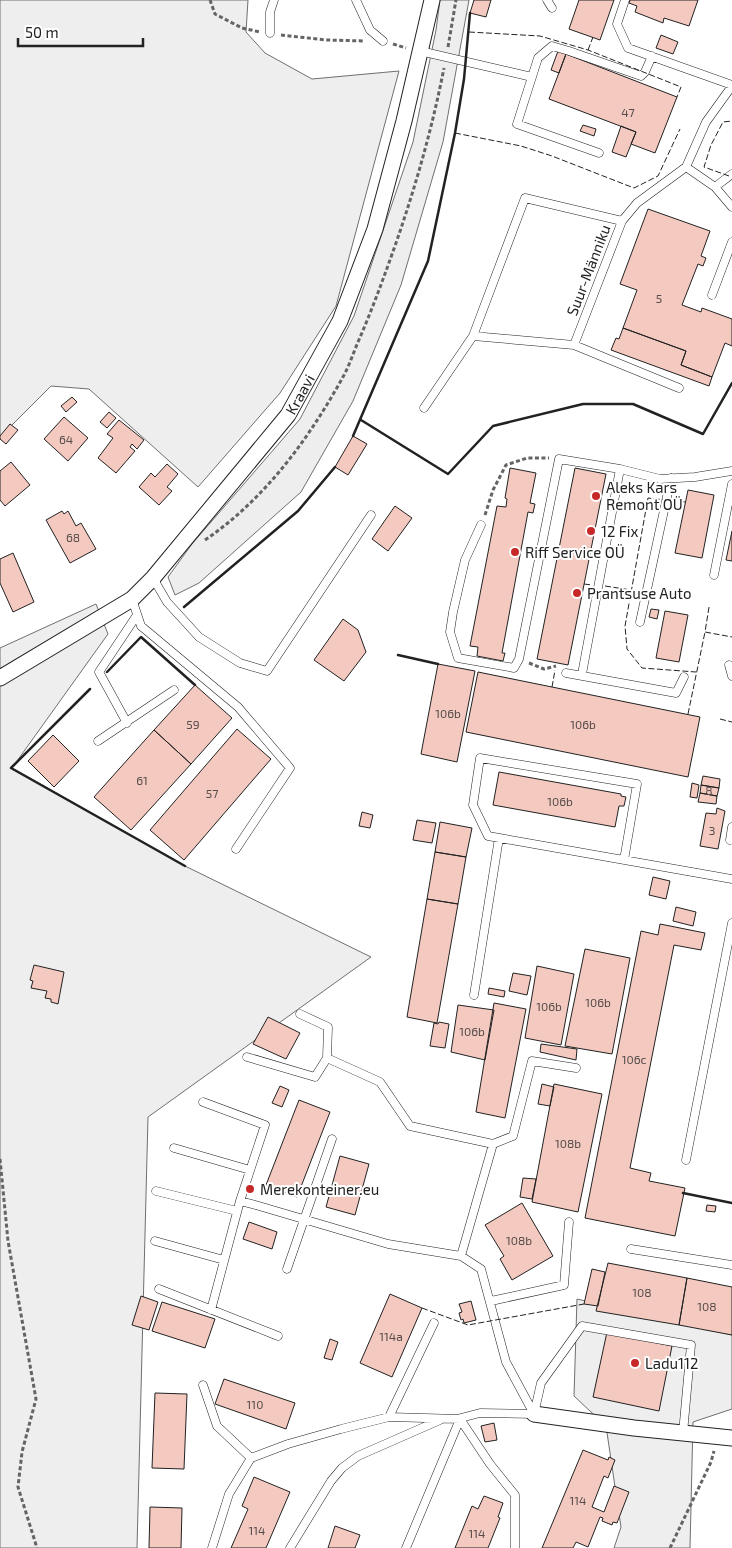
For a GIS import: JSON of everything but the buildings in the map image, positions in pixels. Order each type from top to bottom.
[{"type":"street","name":"Kraavi","points":[[0,678],[132,598],[153,578],[288,415],[340,321],[375,229],[404,121],[431,0]]},
{"type":"street","points":[[534,1414],[634,1428],[732,1438]]},
{"type":"lane","points":[[270,34],[270,12],[274,0]]},
{"type":"lane","points":[[356,0],[370,30],[383,41]]},
{"type":"lane","points":[[547,0],[552,8]]},
{"type":"lane","points":[[625,0],[617,24],[628,48],[732,86]]},
{"type":"lane","points":[[599,153],[517,124],[538,58],[552,46],[641,76],[645,72],[652,56]]},
{"type":"lane","points":[[420,51],[532,77]]},
{"type":"lane","name":"Suur-Männiku","points":[[574,345],[622,222],[637,203],[686,167],[706,122],[732,86]]},
{"type":"lane","points":[[686,167],[715,186],[732,206]]},
{"type":"lane","points":[[715,186],[732,174]]},
{"type":"lane","points":[[424,408],[473,336],[525,198],[622,222]]},
{"type":"lane","points":[[712,295],[732,242]]},
{"type":"lane","points":[[473,336],[574,345],[679,388]]},
{"type":"lane","points":[[481,525],[465,560],[450,632],[458,658],[514,668],[519,659],[559,459],[660,478],[694,477],[732,471]]},
{"type":"lane","points":[[582,674],[620,469]]},
{"type":"lane","points":[[640,622],[671,478]]},
{"type":"lane","points":[[714,575],[732,484]]},
{"type":"lane","points":[[153,578],[167,602],[199,637],[240,663],[267,671],[371,515]]},
{"type":"lane","points":[[132,598],[141,626],[238,707],[290,768],[236,849]]},
{"type":"lane","points":[[127,723],[99,672],[137,615]]},
{"type":"lane","points":[[729,666],[732,676]]},
{"type":"lane","points":[[566,672],[676,693],[684,677]]},
{"type":"lane","points":[[98,741],[174,690]]},
{"type":"lane","points":[[624,860],[637,784],[480,758],[473,806],[488,836],[499,838],[624,860],[732,879]]},
{"type":"lane","points":[[730,840],[732,827]]},
{"type":"lane","points":[[474,995],[499,838]]},
{"type":"lane","points":[[686,1160],[732,923]]},
{"type":"lane","points":[[247,1057],[315,1077],[327,1058],[328,1027],[300,1014]]},
{"type":"lane","points":[[327,1058],[380,1082],[410,1126],[493,1144],[513,1136],[532,1061],[576,1068]]},
{"type":"lane","points":[[202,1102],[265,1125],[237,1211],[211,1310]]},
{"type":"lane","points":[[287,1269],[332,1139]]},
{"type":"lane","points":[[461,1256],[493,1144]]},
{"type":"lane","points":[[174,1148],[250,1170]]},
{"type":"lane","points":[[156,1191],[237,1211]]},
{"type":"lane","points":[[240,1202],[388,1244],[461,1256],[482,1269],[506,1362],[534,1414]]},
{"type":"lane","points":[[491,1301],[564,1285],[569,1222]]},
{"type":"lane","points":[[155,1241],[224,1260]]},
{"type":"lane","points":[[631,1249],[732,1265]]},
{"type":"lane","points":[[159,1289],[278,1336]]},
{"type":"lane","points":[[389,1417],[434,1324]]},
{"type":"lane","points":[[534,1414],[541,1383],[582,1326],[691,1345],[683,1433]]},
{"type":"lane","points":[[203,1385],[217,1426],[251,1458]]},
{"type":"lane","points":[[290,1548],[331,1482],[342,1468],[358,1456],[437,1420],[460,1419],[480,1413],[534,1414]]},
{"type":"lane","points":[[212,1548],[229,1494],[251,1458],[288,1444],[389,1417],[460,1419]]},
{"type":"lane","points":[[406,1548],[460,1419]]},
{"type":"lane","points":[[460,1419],[490,1464],[515,1495],[515,1548]]},
{"type":"path","points":[[210,0],[214,14],[242,28],[270,34],[326,40],[383,41],[420,51]]},
{"type":"path","points":[[481,525],[493,490],[506,464],[527,458],[559,459]]},
{"type":"path","points":[[519,659],[544,669],[557,666],[566,672]]},
{"type":"path","points":[[0,1159],[8,1241],[36,1399],[22,1452],[18,1487],[37,1548]]},
{"type":"path","points":[[670,1548],[712,1462],[716,1436]]},
{"type":"shaded area","points":[[0,0],[248,0],[246,32],[265,53],[312,79],[399,71],[336,306],[280,393],[198,487],[89,389],[51,386],[0,437]]},
{"type":"shaded area","points":[[440,0],[469,0],[443,142],[401,285],[353,401],[301,492],[199,583],[175,595],[168,577],[192,544],[300,419],[354,316],[413,142],[436,30]]},
{"type":"shaded area","points":[[96,604],[108,634],[12,768],[185,866],[371,957],[148,1117],[137,1548],[0,1548],[0,648]]},
{"type":"shaded area","points":[[577,1299],[732,1335],[732,1409],[693,1422],[690,1548],[614,1548],[621,1527],[606,1426],[574,1396]]},
{"type":"fence","points":[[469,32],[540,36],[588,50],[681,87],[677,97]]},
{"type":"fence","points":[[588,50],[593,37]]},
{"type":"fence","points":[[729,176],[704,167],[711,145],[723,122],[732,121]]},
{"type":"fence","points":[[455,133],[521,146],[634,188],[658,176],[680,129]]},
{"type":"fence","points":[[685,502],[648,498],[625,626],[627,649],[642,668],[696,672]]},
{"type":"fence","points":[[584,584],[592,585]]},
{"type":"fence","points":[[605,586],[631,590]]},
{"type":"fence","points":[[709,607],[705,632],[732,637]]},
{"type":"fence","points":[[688,714],[705,632]]},
{"type":"fence","points":[[552,687],[555,670]]},
{"type":"fence","points":[[720,719],[732,722]]},
{"type":"fence","points":[[422,1308],[468,1325],[584,1304]]},
{"type":"wall","points":[[353,436],[428,261],[455,133],[464,79],[470,13]]},
{"type":"wall","points":[[361,420],[448,474],[493,426],[583,404],[633,404],[703,434],[732,383]]},
{"type":"wall","points":[[184,607],[298,511],[335,467]]},
{"type":"wall","points":[[107,672],[141,637],[195,685]]},
{"type":"wall","points":[[398,655],[438,664]]},
{"type":"wall","points":[[90,689],[11,768],[185,866]]},
{"type":"wall","points":[[683,1193],[732,1203]]},
{"type":"place","name":"Aleks Kars Remont OÜ","points":[[596,496]]},
{"type":"place","name":"12 Fix","points":[[591,531]]},
{"type":"place","name":"Riff Service OÜ","points":[[515,552]]},
{"type":"place","name":"Prantsuse Auto","points":[[577,593]]},
{"type":"place","name":"Merekonteiner.eu","points":[[250,1189]]},
{"type":"place","name":"Ladu112","points":[[635,1363]]}]
